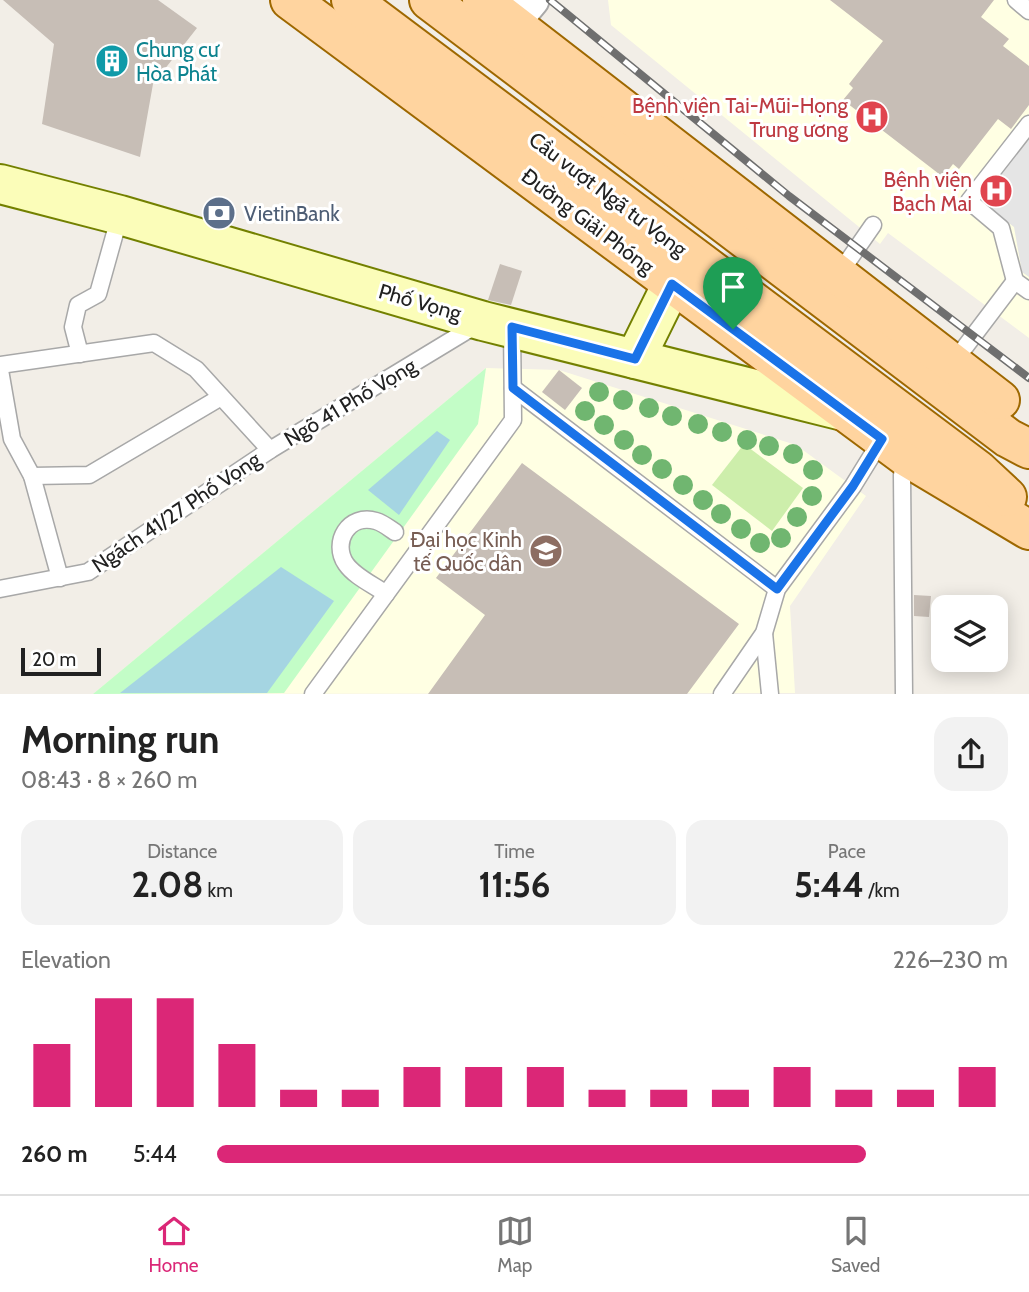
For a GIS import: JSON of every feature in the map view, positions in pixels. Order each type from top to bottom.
[{"type":"main road","name":"Đường Giải Phóng","points":[[290,0],[893,448],[1029,530]]},
{"type":"main road","name":"Cầu vượt Ngã tư Vọng","points":[[351,0],[978,470],[1029,518]]},
{"type":"main road","points":[[429,0],[1008,438],[1029,449]]},
{"type":"main road","points":[[482,0],[522,12],[839,274],[1029,423]]},
{"type":"street","name":"Phố Vọng","points":[[0,184],[120,215],[498,324],[843,411]]},
{"type":"street","points":[[635,359],[672,284]]},
{"type":"lane","points":[[1016,0],[1029,10]]},
{"type":"lane","points":[[1029,124],[969,201],[1001,228],[1015,281],[1029,291]]},
{"type":"lane","points":[[80,354],[73,327],[78,304],[98,294],[120,215]]},
{"type":"lane","points":[[839,274],[873,225]]},
{"type":"lane","points":[[965,347],[1015,281]]},
{"type":"lane","points":[[313,694],[513,420],[513,388],[498,324]]},
{"type":"lane","name":"Ngõ 41 Phố Vọng","points":[[0,367],[154,343],[196,369],[270,450],[498,324]]},
{"type":"lane","points":[[0,367],[12,439],[32,475],[60,578]]},
{"type":"lane","points":[[513,388],[777,589]]},
{"type":"lane","points":[[32,475],[89,475],[221,397]]},
{"type":"lane","points":[[722,694],[764,633],[777,589],[853,486],[893,448],[902,475],[904,694]]},
{"type":"lane","name":"Ngách 41/27 Phố Vọng","points":[[0,589],[88,572],[270,450]]},
{"type":"lane","points":[[386,594],[350,568],[340,552],[340,544],[345,530],[361,520],[380,522],[395,532]]},
{"type":"lane","points":[[764,633],[770,694]]},
{"type":"shaded area","name":"Bệnh viện Tai-Mũi-Họng Trung ương","points":[[608,0],[1029,0],[1029,338],[888,233],[880,244],[611,25]]},
{"type":"shaded area","points":[[1029,136],[1029,277],[1022,272],[1014,227],[979,200]]},
{"type":"shaded area","name":"Đại học Kinh tế Quốc dân","points":[[486,368],[559,370],[796,445],[866,496],[790,606],[795,693],[93,694]]},
{"type":"green space","points":[[486,368],[478,424],[284,693],[93,694]]},
{"type":"green space","points":[[744,444],[803,488],[772,531],[712,485]]},
{"type":"water","points":[[437,431],[450,440],[399,515],[368,490]]},
{"type":"water","points":[[281,567],[334,601],[267,693],[120,693]]},
{"type":"building","name":"Chung cư Hòa Phát","points":[[3,0],[158,0],[197,28],[153,84],[140,157],[42,124],[54,44]]},
{"type":"building","points":[[830,0],[994,0],[981,17],[1009,39],[1003,46],[1029,66],[1029,105],[1011,129],[998,119],[959,169],[953,164],[943,177],[843,100],[853,88],[849,84],[883,41]]},
{"type":"building","points":[[500,264],[522,271],[511,305],[488,300]]},
{"type":"building","points":[[559,370],[582,388],[565,410],[542,392]]},
{"type":"building","points":[[522,463],[739,624],[687,694],[428,694],[485,615],[436,578]]},
{"type":"building","points":[[914,595],[931,596],[929,617],[914,616]]},
{"type":"railway","points":[[550,0],[789,196],[1029,378]]},
{"type":"place","name":"Chung cư Hòa Phát","points":[[112,61]]},
{"type":"place","name":"Bệnh viện Tai-Mũi-Họng Trung ương","points":[[872,117]]},
{"type":"place","name":"Bệnh viện Bạch Mai","points":[[996,191]]},
{"type":"place","name":"VietinBank","points":[[219,213]]},
{"type":"place","name":"Đại học Kinh tế Quốc dân","points":[[546,551]]},
{"type":"route","points":[[672,284],[733,329],[882,439],[853,486],[777,589],[513,388],[512,327],[635,359],[672,284]]}]
